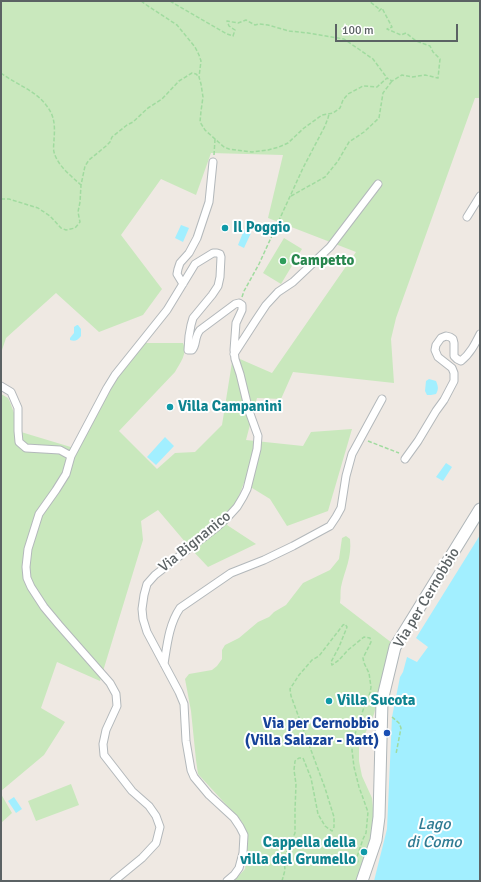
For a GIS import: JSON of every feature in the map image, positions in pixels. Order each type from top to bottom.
[{"type":"main road","name":"Via per Cernobbio","points":[[362,881],[376,840],[379,817],[382,701],[395,647],[480,509]]},
{"type":"street","points":[[183,284],[177,274],[178,269],[180,263],[189,253],[197,238],[208,202],[213,162]]},
{"type":"street","points":[[234,354],[266,305],[278,292],[293,282],[330,247],[378,184]]},
{"type":"street","points":[[467,217],[480,196]]},
{"type":"street","points":[[114,881],[142,858],[156,843],[160,826],[156,816],[132,791],[104,755],[103,744],[106,730],[117,706],[116,694],[110,683],[44,607],[31,587],[27,578],[26,566],[28,549],[39,514],[66,474],[71,456],[107,388],[115,375],[167,310],[195,264],[213,253],[220,254],[221,262],[218,286],[193,318],[190,325],[188,350],[192,350],[194,348],[197,334],[200,330],[235,304],[239,303],[242,305]]},
{"type":"street","name":"Via Bignanico","points":[[227,881],[239,868],[243,854],[244,836],[240,826],[234,818],[194,777],[189,760],[185,731],[184,704],[147,632],[142,609],[147,584],[154,575],[227,518],[244,497],[247,489],[257,449],[258,436],[234,359],[236,323],[242,310],[242,305]]},
{"type":"street","points":[[405,458],[444,400],[454,381],[454,373],[452,368],[438,358],[435,350],[436,345],[441,338],[446,336],[450,337],[454,343],[454,356],[461,361],[470,352],[480,334]]},
{"type":"street","points":[[1,386],[11,392],[18,408],[19,442],[26,448],[60,450],[71,456]]},
{"type":"street","points":[[164,664],[167,641],[175,616],[180,608],[231,572],[264,560],[294,546],[330,526],[341,508],[346,476],[352,454],[382,399]]},
{"type":"path","points":[[141,1],[177,25],[199,55],[201,61],[199,77],[202,97],[200,122],[205,130],[224,147],[229,149],[252,152],[268,150],[288,143],[304,128],[322,115],[333,113],[340,108],[343,100],[348,94],[363,86],[377,87],[387,78]]},
{"type":"path","points":[[170,1],[233,36],[235,30],[229,26],[227,21],[238,23],[246,20],[254,25],[268,25],[290,31],[344,39],[373,59],[387,78],[392,81]]},
{"type":"path","points":[[291,196],[325,177],[338,161],[349,142],[364,132],[379,118],[383,93],[392,81],[402,75],[412,77],[425,75],[438,78],[440,59],[433,52],[430,46],[416,41],[406,32],[401,34],[387,29],[392,28],[382,8],[379,11],[378,8],[369,1]]},
{"type":"path","points":[[1,73],[32,92],[46,104],[54,119],[54,152],[61,165],[81,185]]},
{"type":"path","points":[[1,199],[9,199],[38,208],[50,216],[61,228],[66,230],[75,228],[80,222],[78,212],[81,185],[85,166],[89,160],[110,142],[112,137],[133,122],[148,108],[162,99],[179,81],[192,73],[199,77]]},
{"type":"path","points":[[242,305],[244,291],[260,264],[329,114]]},
{"type":"path","points":[[213,162],[215,139]]},
{"type":"path","points":[[361,438],[403,455],[405,458]]},
{"type":"path","points":[[282,881],[285,870],[284,858],[295,834],[296,784],[294,770],[295,761],[299,758],[303,758],[312,778],[318,814],[324,826],[332,831],[334,827],[334,817],[291,696],[290,689],[312,660],[319,656],[343,624],[347,627],[331,662],[332,665],[364,637],[370,638],[371,642],[363,658],[369,673],[371,687],[370,693],[353,738],[352,750],[359,787],[368,812],[366,833],[357,857],[358,863]]},
{"type":"path","points":[[392,717],[399,723],[401,728],[396,754]]},
{"type":"green space","points":[[1,1],[480,1],[480,98],[475,98],[396,318],[391,339],[394,383],[293,372],[281,399],[257,398],[246,440],[303,446],[311,432],[352,429],[328,511],[287,526],[270,499],[244,483],[227,525],[256,544],[208,567],[158,510],[141,521],[143,540],[100,681],[57,662],[41,708],[65,722],[44,755],[1,791],[1,394],[8,398],[21,432],[74,448],[110,375],[138,343],[183,343],[185,350],[184,354],[175,372],[119,431],[157,469],[175,453],[195,452],[222,425],[233,356],[272,373],[356,252],[268,218],[283,155],[211,153],[196,195],[161,179],[121,235],[162,289],[143,315],[99,332],[56,293],[6,338],[1,353]]},
{"type":"green space","name":"Campetto","points":[[284,238],[302,249],[281,284],[263,273]]},
{"type":"green space","points":[[346,536],[350,539],[350,552],[341,587],[340,603],[392,643],[374,714],[359,747],[359,761],[362,776],[372,798],[374,818],[372,838],[357,881],[234,881],[245,869],[247,836],[242,822],[198,774],[191,711],[185,679],[189,674],[212,670],[222,659],[222,650],[225,645],[239,638],[258,622],[269,617],[274,612],[286,605],[303,583],[330,570],[339,559],[342,538]]},
{"type":"green space","points":[[71,784],[79,805],[36,821],[28,801]]},
{"type":"green space","points":[[1,794],[12,813],[1,823]]},
{"type":"water","points":[[181,225],[189,228],[183,242],[175,238]]},
{"type":"water","points":[[244,230],[251,233],[244,248],[238,245]]},
{"type":"water","points":[[77,325],[81,329],[81,336],[79,339],[73,341],[70,340],[74,333],[74,327]]},
{"type":"water","points":[[429,379],[436,381],[438,391],[436,394],[427,395],[425,391],[426,381]]},
{"type":"water","points":[[165,437],[174,446],[156,465],[147,457]]},
{"type":"water","points":[[446,463],[452,467],[443,481],[436,477]]},
{"type":"water","name":"Lago di Como","points":[[480,535],[480,881],[374,881],[387,829],[392,717],[400,677],[407,657],[417,662],[428,647],[416,638]]},
{"type":"water","points":[[14,797],[22,809],[16,813],[8,801]]},
{"type":"place","name":"Il Poggio","points":[[225,228]]},
{"type":"place","name":"Campetto","points":[[283,261]]},
{"type":"place","name":"Villa Campanini","points":[[170,407]]},
{"type":"place","name":"Villa Sucota","points":[[329,701]]},
{"type":"place","name":"Via per Cernobbio (Villa Salazar - Ratt)","points":[[387,733]]},
{"type":"place","name":"Cappella della villa del Grumello","points":[[364,852]]}]
